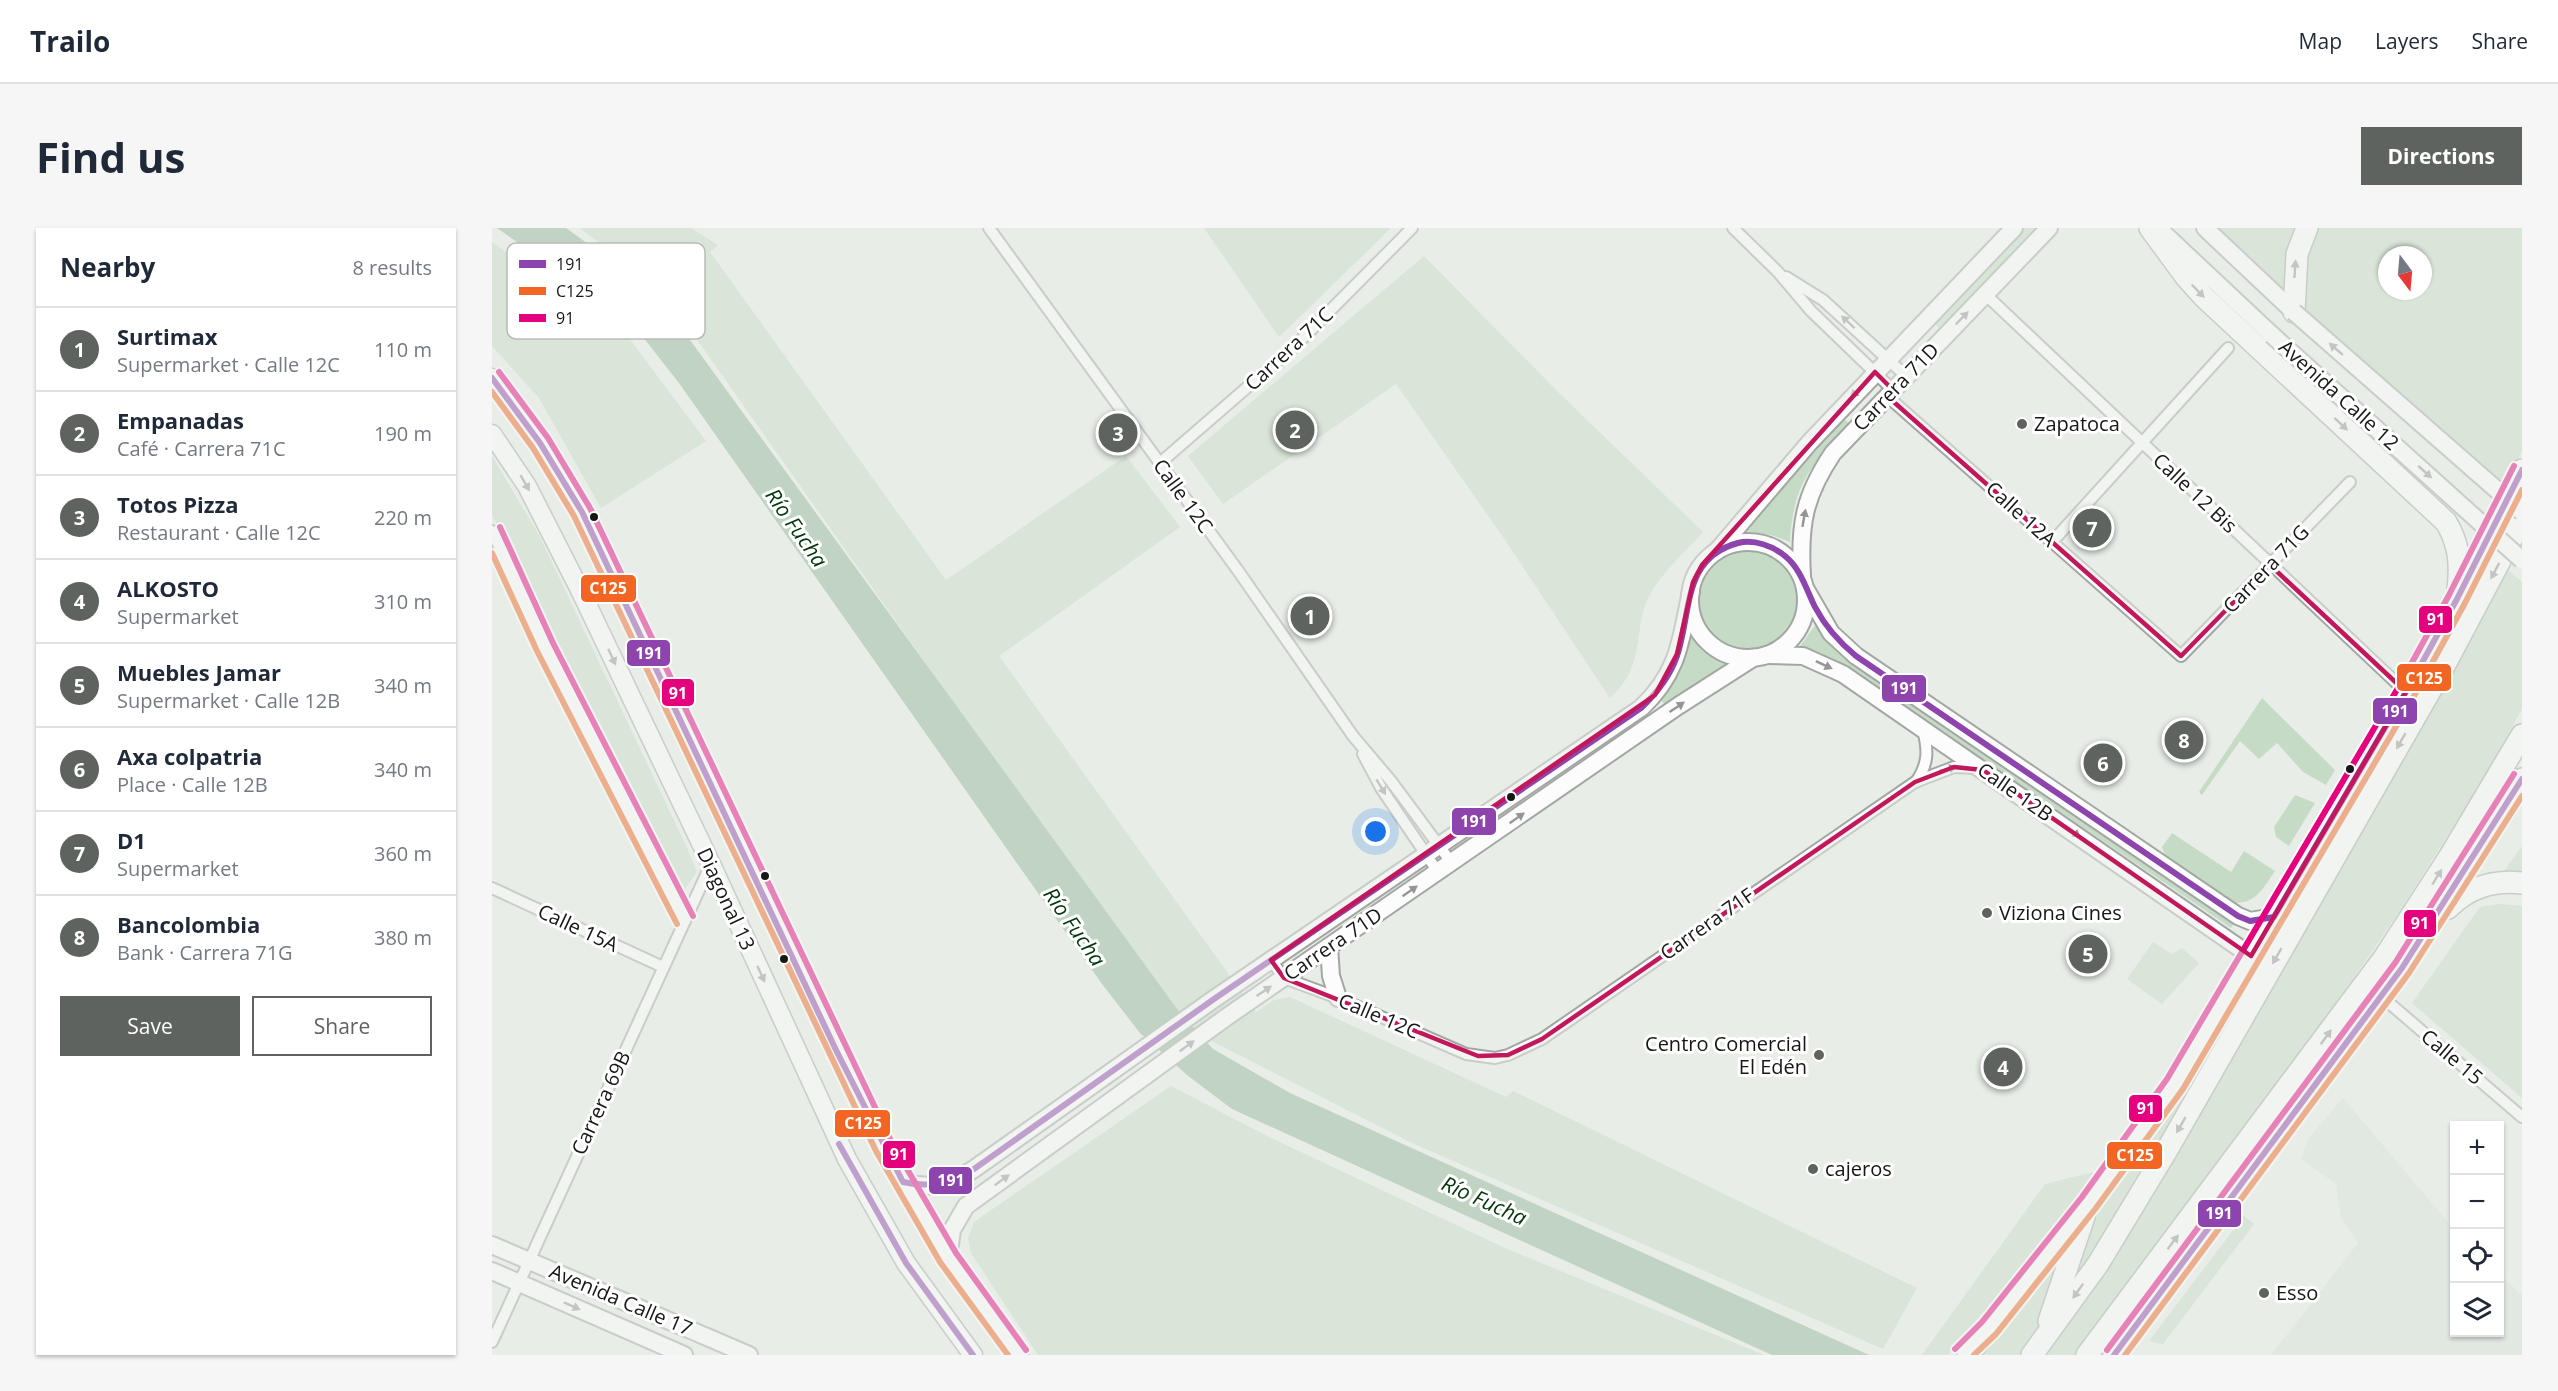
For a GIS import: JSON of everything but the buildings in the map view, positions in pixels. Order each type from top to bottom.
[{"type":"highway","points":[[2150,228],[2186,277],[2204,297],[2446,522],[2458,552],[2460,566],[2457,599]]},
{"type":"highway","points":[[2294,312],[2296,254],[2307,228]]},
{"type":"highway","points":[[1968,1355],[2088,1202],[2175,1084],[2406,692],[2457,599],[2522,470]]},
{"type":"highway","points":[[2037,1347],[2098,1264],[2172,1140],[2442,670],[2522,519]]},
{"type":"highway","points":[[2087,1355],[2291,1084],[2401,933],[2480,808],[2522,735]]},
{"type":"highway","points":[[2114,1355],[2419,943],[2522,779]]},
{"type":"highway","points":[[2522,802],[2522,807]]},
{"type":"highway","points":[[2419,943],[2442,914],[2465,894],[2490,883],[2522,883]]},
{"type":"highway","points":[[2401,933],[2454,889]]},
{"type":"highway","points":[[2291,1084],[2340,1052]]},
{"type":"highway","points":[[2037,1347],[2088,1202]]},
{"type":"highway","points":[[2140,1320],[2146,1278]]},
{"type":"highway","points":[[1961,1355],[1989,1328]]},
{"type":"main road","name":"Diagonal 13","points":[[492,378],[529,424],[582,512],[836,1050],[903,1182],[948,1258],[1019,1355]]},
{"type":"main road","name":"Diagonal 13","points":[[492,434],[527,486],[561,550],[711,864],[851,1168],[906,1263],[973,1355]]},
{"type":"street","name":"Calle 12C","points":[[989,228],[1353,736],[1391,781],[1444,867]]},
{"type":"street","name":"Carrera 71C","points":[[1160,464],[1296,345],[1412,228]]},
{"type":"street","name":"Calle 12A","points":[[1733,228],[1778,272],[1811,311],[1875,372],[1890,393],[2181,657]]},
{"type":"street","name":"Carrera 71D","points":[[1717,551],[1810,442],[2014,228]]},
{"type":"street","name":"Carrera 71D","points":[[1803,582],[1801,540],[1809,494],[1833,453],[2049,228]]},
{"type":"street","name":"Avenida Calle 12","points":[[2158,228],[2272,335],[2522,560]]},
{"type":"street","name":"Avenida Calle 12","points":[[2205,228],[2294,312],[2522,512]]},
{"type":"street","name":"Calle 12A","points":[[1778,272],[1823,300],[1906,376]]},
{"type":"street","name":"Calle 12 Bis","points":[[1985,294],[2406,692]]},
{"type":"street","points":[[2052,542],[2228,348]]},
{"type":"street","name":"Carrera 71G","points":[[2181,657],[2350,482]]},
{"type":"street","points":[[492,531],[545,647],[685,920]]},
{"type":"street","points":[[1749,542],[1770,546],[1789,558],[1803,582],[1806,608],[1799,628],[1785,644],[1760,656],[1722,652],[1706,640],[1699,631],[1691,612],[1691,591],[1702,565],[1717,551],[1738,543],[1749,542]]},
{"type":"street","name":"Calle 12B","points":[[1803,582],[1831,633],[1856,656],[2238,916],[2250,921],[2274,917]]},
{"type":"street","name":"Carrera 71D","points":[[903,1182],[931,1186],[958,1179],[1214,999],[1641,708],[1667,680],[1677,654],[1691,591]]},
{"type":"street","name":"Carrera 71D","points":[[948,1258],[952,1230],[966,1206],[1228,1016],[1678,706],[1760,656]]},
{"type":"street","name":"Calle 12B","points":[[1760,656],[1803,656],[1843,674],[2250,956]]},
{"type":"street","points":[[1916,782],[1928,760],[1923,728]]},
{"type":"street","name":"Carrera 71F","points":[[1495,1058],[1526,1048],[1542,1039],[1916,782],[1954,767],[1983,770]]},
{"type":"street","name":"Calle 12C","points":[[1432,850],[1444,867]]},
{"type":"street","name":"Carrera 69B","points":[[492,1342],[711,864]]},
{"type":"street","name":"Calle 15A","points":[[492,888],[663,967]]},
{"type":"street","points":[[1329,947],[1331,976],[1338,998]]},
{"type":"street","points":[[1271,960],[1284,978]]},
{"type":"street","name":"Calle 12C","points":[[1284,978],[1338,998],[1466,1054],[1495,1058]]},
{"type":"street","name":"Calle 15","points":[[2381,996],[2522,1117]]},
{"type":"street","name":"Avenida Calle 17","points":[[492,1245],[749,1355]]},
{"type":"street","name":"Avenida Calle 17","points":[[492,1271],[684,1355]]},
{"type":"highlighted area","points":[[1875,372],[1893,390],[1887,396],[2181,656],[2270,565],[2406,692],[2251,956],[1983,770],[1954,767],[1915,782],[1542,1039],[1508,1055],[1478,1056],[1284,978],[1271,960],[1655,695],[1677,654],[1693,582],[1702,565]]},
{"type":"shaded area","points":[[580,228],[691,228],[718,245],[710,252],[946,580],[1126,456],[1180,527],[999,656],[1256,1012],[1274,1000],[1290,997],[1506,1097],[1513,1091],[1917,1288],[1883,1349],[1412,1143],[1182,1026],[697,339],[705,339],[705,243],[599,243]]},
{"type":"shaded area","points":[[1204,228],[1391,228],[1279,337]]},
{"type":"shaded area","points":[[2025,228],[2036,228],[1940,329],[1934,323]]},
{"type":"shaded area","points":[[2217,228],[2301,228],[2289,296]]},
{"type":"shaded area","points":[[2313,228],[2522,228],[2522,451],[2505,485],[2300,305],[2300,278]]},
{"type":"shaded area","points":[[492,242],[507,253],[507,339],[630,339],[706,441],[601,508],[539,398],[492,346]]},
{"type":"shaded area","points":[[1424,256],[1556,390],[1703,532],[1654,587],[1645,605],[1630,672],[1610,698],[1505,540],[1396,384],[1223,504],[1188,456]]},
{"type":"shaded area","points":[[1844,419],[1849,423],[1815,464],[1800,489],[1795,504],[1790,542],[1771,535],[1743,531]]},
{"type":"shaded area","points":[[492,456],[539,535],[687,848],[697,872],[682,893],[669,880],[492,515]]},
{"type":"shaded area","points":[[1749,548],[1768,552],[1785,563],[1796,580],[1800,599],[1796,618],[1785,635],[1768,646],[1749,650],[1730,646],[1713,635],[1702,618],[1698,599],[1702,580],[1713,563],[1730,552]]},
{"type":"shaded area","points":[[2508,570],[2522,582],[2522,709],[2483,780],[2397,915],[2323,1022],[2076,1355],[2044,1355],[2271,989],[2359,838]]},
{"type":"shaded area","points":[[1816,624],[1836,651],[2234,923],[2231,928],[1857,674],[1822,655],[1798,649]]},
{"type":"shaded area","points":[[1693,634],[1707,652],[1727,665],[1665,705],[1660,699],[1677,676]]},
{"type":"shaded area","points":[[2262,698],[2335,770],[2326,785],[2303,772],[2277,743],[2259,759],[2240,741],[2202,795],[2199,792]]},
{"type":"shaded area","points":[[2295,795],[2315,803],[2289,846],[2276,837],[2274,827]]},
{"type":"shaded area","points":[[2516,808],[2516,815],[2475,876],[2467,881]]},
{"type":"shaded area","points":[[2172,833],[2231,872],[2244,851],[2275,871],[2254,898],[2242,903],[2234,903],[2166,858],[2162,847]]},
{"type":"shaded area","points":[[2522,846],[2522,875],[2502,874]]},
{"type":"shaded area","points":[[2500,904],[2522,906],[2522,1098],[2412,1003],[2480,907]]},
{"type":"shaded area","points":[[2153,942],[2172,954],[2182,948],[2199,963],[2162,1004],[2127,979]]},
{"type":"shaded area","points":[[2242,988],[2246,990],[2128,1199],[2065,1294],[2093,1211],[2170,1109]]},
{"type":"shaded area","points":[[1171,1086],[1269,1137],[1505,1248],[1764,1355],[1038,1355],[971,1253],[968,1239],[974,1222]]},
{"type":"shaded area","points":[[2343,1098],[2450,1224],[2450,1337],[2504,1337],[2504,1279],[2522,1295],[2522,1355],[2271,1355],[2358,1243],[2341,1218],[2336,1184],[2301,1159],[2308,1139]]},
{"type":"shaded area","points":[[2102,1170],[1979,1325],[1948,1355],[1922,1355],[2045,1184]]},
{"type":"shaded area","points":[[2244,1216],[2254,1224],[2163,1344],[2149,1341]]},
{"type":"shaded area","points":[[2071,1233],[2039,1332],[2022,1355],[1976,1355]]},
{"type":"water","points":[[497,228],[566,228],[587,243],[518,243]]},
{"type":"water","name":"Río Fucha","points":[[644,339],[690,340],[1180,1013],[1213,1049],[1290,1093],[1869,1355],[1772,1355],[1232,1109],[1187,1075],[1140,1033],[1102,984],[679,383]]},
{"type":"transit line","name":"91","points":[[499,372],[548,438],[590,508],[892,1143],[956,1253],[1026,1350]]},
{"type":"transit line","name":"191","points":[[492,378],[540,443],[582,512],[836,1050],[903,1182],[913,1184],[949,1181],[974,1169],[1214,999],[1641,708],[1662,684],[1677,656],[1692,588],[1698,573],[1720,550],[1738,543],[1750,542],[1769,546],[1791,561],[1823,621],[1856,656],[2238,916],[2250,921],[2274,917],[2406,692],[2457,599],[2522,470]]},
{"type":"transit line","name":"C125","points":[[492,392],[533,448],[574,516],[876,1151],[940,1262],[1008,1355]]},
{"type":"transit line","name":"91","points":[[1955,1349],[1982,1322],[2082,1197],[2167,1079],[2398,688],[2449,595],[2514,466]]},
{"type":"transit line","name":"C125","points":[[1974,1355],[1996,1334],[2096,1208],[2183,1089],[2414,696],[2465,603],[2522,490]]},
{"type":"transit line","name":"91","points":[[500,527],[553,643],[693,916]]},
{"type":"transit line","name":"C125","points":[[492,553],[537,651],[677,924]]},
{"type":"transit line","name":"91","points":[[2107,1350],[2395,963],[2514,774]]},
{"type":"transit line","name":"191","points":[[2114,1355],[2402,968],[2522,779]]},
{"type":"transit line","name":"C125","points":[[2125,1355],[2409,973],[2522,796]]},
{"type":"transit line","name":"191","points":[[839,1144],[906,1263],[973,1355]]},
{"type":"place","name":"Zapatoca","points":[[2022,424]]},
{"type":"place","name":"Empanadas","points":[[1295,430]]},
{"type":"place","name":"Totos Pizza","points":[[1118,433]]},
{"type":"place","name":"D1","points":[[2092,528]]},
{"type":"place","name":"Surtimax","points":[[1310,616]]},
{"type":"place","name":"Bancolombia","points":[[2184,740]]},
{"type":"place","name":"Axa colpatria","points":[[2103,763]]},
{"type":"place","name":"Viziona Cines","points":[[1987,913]]},
{"type":"place","name":"Muebles Jamar","points":[[2088,954]]},
{"type":"place","name":"Centro Comercial El Edén","points":[[1819,1055]]},
{"type":"place","name":"ALKOSTO","points":[[2003,1067]]},
{"type":"place","name":"cajeros","points":[[1813,1169]]},
{"type":"place","name":"Esso","points":[[2264,1293]]}]
